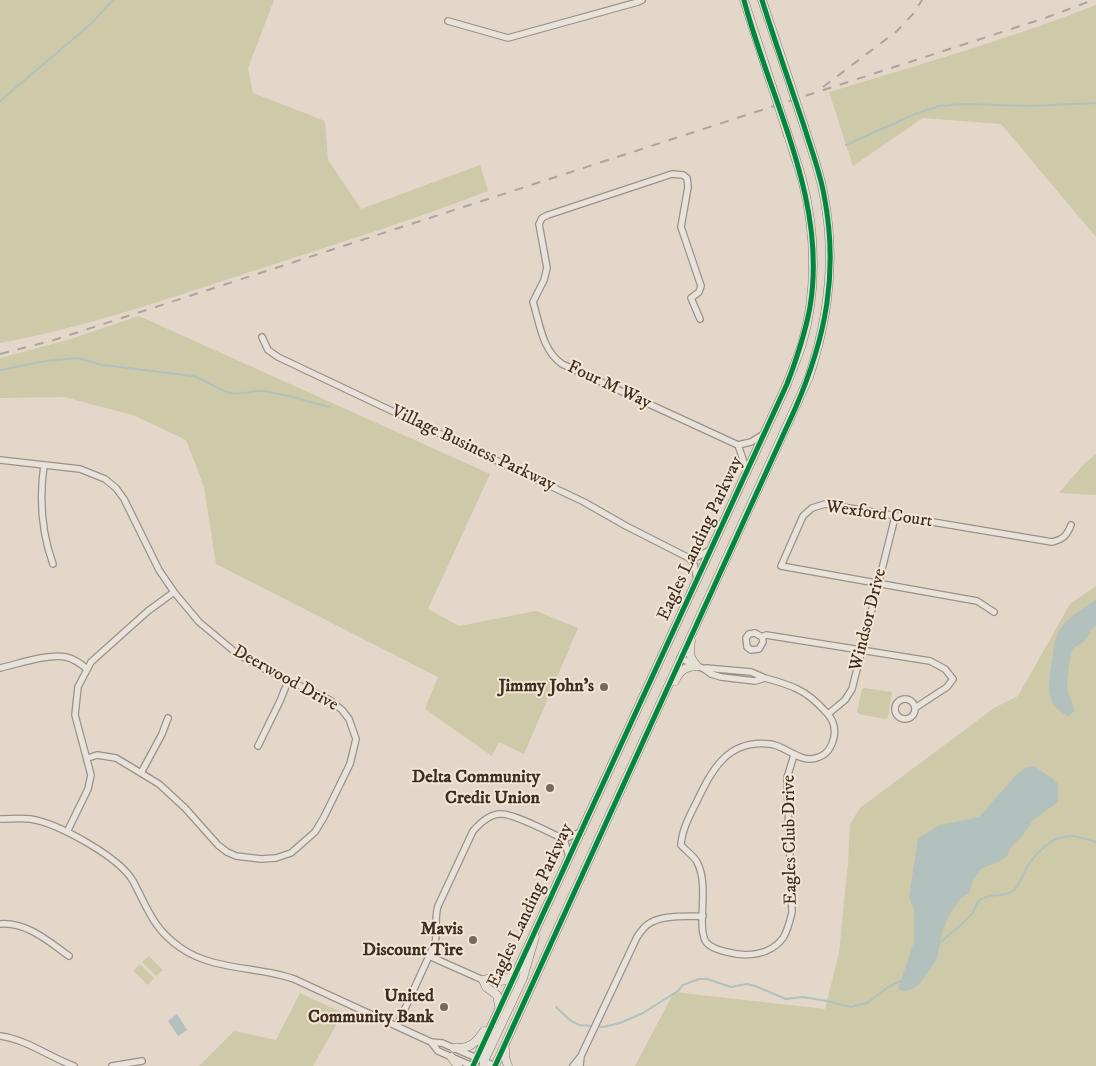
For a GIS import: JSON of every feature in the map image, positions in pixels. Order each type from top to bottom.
[{"type":"main road","name":"Eagles Landing Parkway","points":[[472,1066],[481,1063],[499,1007],[748,471],[787,384],[802,342],[810,305],[813,266],[810,224],[804,184],[744,0]]},
{"type":"main road","name":"Eagles Landing Parkway","points":[[495,1066],[801,395],[819,346],[826,313],[830,271],[829,229],[824,194],[817,164],[762,0]]},
{"type":"main road","points":[[693,630],[689,653],[691,660],[702,668]]},
{"type":"main road","points":[[640,746],[657,721],[679,672],[684,668],[702,668]]},
{"type":"main road","points":[[481,1063],[523,978],[539,920]]},
{"type":"main road","points":[[454,1048],[465,1048],[477,1041],[499,1007],[497,995],[486,987],[483,980],[490,978],[500,982],[505,981],[516,971]]},
{"type":"main road","points":[[507,1039],[505,1057],[508,1066]]},
{"type":"main road","points":[[451,1057],[458,1066]]},
{"type":"street","points":[[448,21],[508,38],[642,0]]},
{"type":"street","name":"Four M Way","points":[[700,319],[691,298],[699,292],[701,286],[681,227],[688,187],[687,178],[683,175],[672,174],[548,214],[542,218],[539,226],[547,268],[544,280],[533,302],[546,348],[553,358],[562,364],[738,445]]},
{"type":"street","name":"Village Business Parkway","points":[[262,337],[268,350],[278,357],[584,502],[689,558]]},
{"type":"street","points":[[748,471],[738,445],[751,442],[764,434]]},
{"type":"street","name":"Deerwood Drive","points":[[0,460],[80,469],[92,472],[105,479],[116,488],[124,500],[159,570],[198,622],[235,652],[260,667],[330,700],[349,719],[356,740],[350,764],[315,832],[291,853],[261,860],[247,859],[227,852],[206,834],[175,798],[159,784],[116,758],[97,755],[88,758]]},
{"type":"street","points":[[44,466],[40,504],[46,545],[53,564]]},
{"type":"street","name":"Wexford Court","points":[[878,583],[782,566],[803,516],[812,508],[825,504],[1052,542],[1068,535],[1071,524]]},
{"type":"street","name":"Windsor Drive","points":[[828,714],[845,700],[852,689],[895,517]]},
{"type":"street","points":[[698,580],[694,564],[689,558],[705,554],[711,550]]},
{"type":"street","points":[[878,583],[978,601],[994,612]]},
{"type":"street","points":[[67,832],[88,789],[91,776],[76,715],[78,687],[91,662],[126,630],[174,592]]},
{"type":"street","points":[[762,637],[766,635],[862,650],[930,662],[945,669],[953,679],[947,687],[915,708]]},
{"type":"street","points":[[0,668],[55,656],[77,661],[87,669]]},
{"type":"street","points":[[680,658],[702,668],[724,673],[732,679],[755,681],[765,678]]},
{"type":"street","points":[[572,1066],[581,1056],[636,937],[648,924],[659,920],[703,916],[704,891],[701,873],[696,861],[681,846],[681,834],[705,785],[720,762],[731,752],[744,746],[758,744],[771,744],[783,747],[794,755],[813,759],[828,752],[833,743],[834,724],[828,714],[814,699],[800,689],[751,672],[702,668]]},
{"type":"street","points":[[258,746],[288,680]]},
{"type":"street","points":[[141,773],[162,734],[168,718]]},
{"type":"street","name":"Eagles Club Drive","points":[[703,916],[703,934],[706,942],[719,950],[737,954],[760,954],[773,947],[783,938],[792,912],[787,778],[794,755]]},
{"type":"street","points":[[397,1026],[430,956],[437,935],[436,913],[438,906],[480,823],[495,815],[502,814],[512,816],[564,839],[581,832]]},
{"type":"street","points":[[0,819],[30,819],[47,823],[67,832],[112,859],[132,880],[148,912],[166,937],[193,956],[226,965],[278,974],[431,1042],[442,1043],[481,1063],[495,1066]]},
{"type":"street","points":[[564,839],[569,857]]},
{"type":"street","points":[[0,924],[18,925],[31,930],[69,956]]},
{"type":"street","points":[[430,956],[483,980]]},
{"type":"street","points":[[0,1036],[26,1043],[74,1066]]},
{"type":"street","points":[[431,1042],[438,1051],[472,1066]]},
{"type":"street","points":[[580,1066],[581,1056]]},
{"type":"street","points":[[112,1066],[142,1061]]},
{"type":"shaded area","points":[[0,0],[274,0],[248,68],[253,93],[325,121],[328,160],[361,209],[480,165],[488,191],[397,224],[154,303],[62,330],[0,343]]},
{"type":"shaded area","points":[[1096,5],[1096,237],[1001,124],[923,118],[853,166],[829,92],[930,62]]},
{"type":"shaded area","points":[[139,316],[490,474],[428,609],[459,626],[536,611],[578,628],[524,754],[499,742],[492,756],[425,709],[438,677],[216,564],[204,487],[186,440],[133,415],[64,397],[0,398],[0,358],[71,339]]},
{"type":"shaded area","points":[[1096,454],[1096,495],[1059,493],[1084,464]]},
{"type":"shaded area","points":[[1096,586],[1096,1066],[635,1066],[674,992],[825,1009],[839,953],[850,824],[860,808],[994,708],[1018,696],[1070,604]]},
{"type":"shaded area","points":[[1096,599],[1096,626],[1086,639],[1071,652],[1067,688],[1074,711],[1069,716],[1060,711],[1055,705],[1049,690],[1055,642],[1058,632],[1063,625]]},
{"type":"shaded area","points":[[862,689],[892,692],[888,717],[885,719],[857,712]]},
{"type":"shaded area","points":[[1034,766],[1058,784],[1058,802],[1033,820],[1024,834],[1011,847],[1007,856],[981,869],[973,880],[969,893],[960,899],[951,912],[942,932],[937,958],[933,965],[921,982],[913,989],[904,991],[898,989],[914,942],[914,910],[909,897],[918,838],[940,825],[979,817],[1017,774],[1025,768]]},
{"type":"shaded area","points":[[149,956],[163,970],[156,976],[142,962]]},
{"type":"shaded area","points":[[140,964],[154,978],[148,985],[133,971]]},
{"type":"shaded area","points":[[300,993],[343,1013],[313,1066],[199,1066],[234,1031],[276,1040]]},
{"type":"shaded area","points":[[177,1014],[187,1030],[178,1036],[168,1021]]},
{"type":"waterway","points":[[0,101],[92,23],[113,0]]},
{"type":"waterway","points":[[846,145],[915,114],[939,106],[964,104],[1031,106],[1096,103]]},
{"type":"waterway","points":[[0,370],[45,361],[78,358],[102,365],[193,376],[232,393],[263,391],[331,407]]},
{"type":"waterway","points":[[939,944],[969,917],[981,899],[1006,894],[1014,890],[1027,867],[1040,851],[1051,842],[1070,836],[1096,842]]},
{"type":"waterway","points":[[556,1007],[571,1021],[579,1025],[603,1027],[620,1023],[643,1013],[678,991],[683,985],[699,979],[707,979],[731,987],[747,984],[786,999],[802,997],[851,1007],[867,1003],[900,981]]},
{"type":"railway","points":[[823,87],[897,31],[913,14],[922,0]]},
{"type":"railway","points":[[0,354],[54,340],[1045,18],[1093,0]]},
{"type":"cycle path","points":[[473,1066],[787,384],[806,327],[810,307],[813,267],[811,228],[804,189],[794,151],[755,38],[744,0]]},
{"type":"cycle path","points":[[495,1066],[795,409],[806,383],[822,330],[830,278],[828,223],[824,195],[815,160],[762,0]]},
{"type":"place","name":"Jimmy John's","points":[[604,687]]},
{"type":"place","name":"Delta Community Credit Union","points":[[550,788]]},
{"type":"place","name":"Mavis Discount Tire","points":[[473,940]]},
{"type":"place","name":"United Community Bank","points":[[444,1007]]}]
